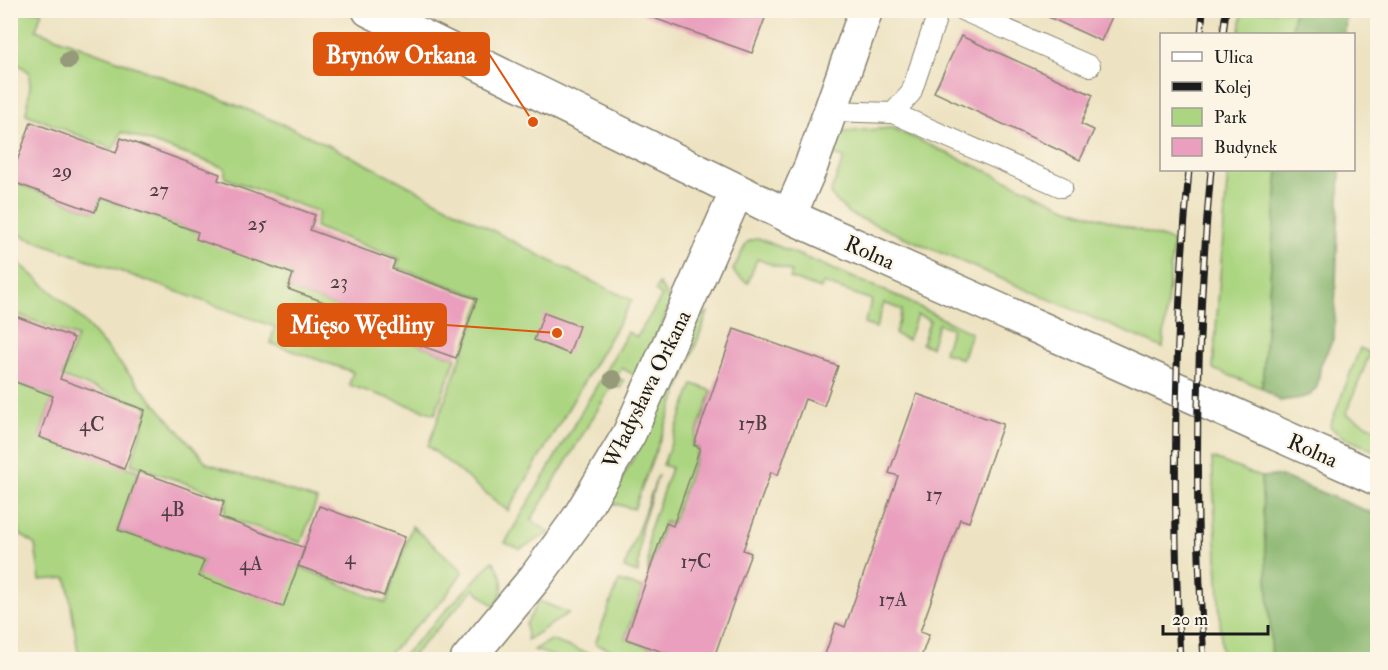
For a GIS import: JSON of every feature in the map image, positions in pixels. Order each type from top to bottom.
[{"type":"street","name":"Rolna","points":[[369,10],[404,18],[789,216],[1377,479]]},
{"type":"street","points":[[789,216],[811,166],[866,10]]},
{"type":"street","name":"Władysława Orkana","points":[[467,660],[536,578],[578,519],[629,434],[737,191]]},
{"type":"lane","points":[[893,113],[912,93],[939,10]]},
{"type":"lane","points":[[962,10],[1090,66]]},
{"type":"lane","points":[[830,111],[893,113],[1062,187]]},
{"type":"green space","points":[[10,11],[42,11],[36,30],[291,128],[632,300],[508,511],[428,446],[483,298],[396,267],[400,259],[315,227],[319,212],[225,178],[225,168],[122,132],[113,149],[26,114],[30,86],[29,72],[11,59]]},
{"type":"green space","points":[[1242,11],[1294,11],[1291,33],[1240,33]]},
{"type":"green space","points":[[1294,11],[1346,11],[1345,33],[1291,33]]},
{"type":"green space","points":[[892,128],[1068,208],[1173,241],[1163,348],[848,213],[830,194],[844,158],[830,154],[840,132]]},
{"type":"green space","points":[[1228,171],[1278,171],[1262,388],[1213,369]]},
{"type":"green space","points":[[1278,171],[1340,171],[1334,337],[1321,364],[1317,387],[1310,395],[1280,401],[1262,388]]},
{"type":"green space","points":[[10,181],[94,212],[100,198],[198,232],[293,274],[288,289],[374,320],[371,328],[456,358],[435,414],[349,385],[353,372],[270,343],[275,327],[11,232]]},
{"type":"green space","points":[[758,238],[895,295],[971,333],[962,359],[944,352],[952,328],[938,324],[931,347],[922,344],[930,320],[917,315],[908,340],[895,334],[902,310],[884,303],[876,328],[864,324],[872,300],[823,283],[821,289],[790,278],[792,272],[757,259],[748,283],[736,275],[733,270],[747,242]]},
{"type":"green space","points":[[10,255],[76,313],[207,463],[317,500],[301,543],[224,516],[228,498],[131,464],[148,407],[62,377],[77,337],[11,312]]},
{"type":"green space","points":[[659,284],[671,301],[641,379],[622,368],[617,377],[624,381],[620,388],[613,384],[531,520],[550,533],[520,549],[505,543],[628,332],[637,337],[662,296],[655,291]]},
{"type":"green space","points":[[708,312],[634,509],[609,502],[633,459],[698,319]]},
{"type":"green space","points":[[1360,348],[1370,353],[1346,414],[1377,429],[1377,452],[1339,435],[1330,426]]},
{"type":"green space","points":[[10,380],[53,396],[39,437],[139,471],[118,530],[204,561],[198,576],[298,566],[386,603],[412,526],[463,571],[446,596],[384,659],[79,659],[67,578],[40,580],[35,545],[20,534],[11,493]]},
{"type":"green space","points":[[693,384],[712,391],[692,446],[699,448],[672,524],[665,522],[648,573],[649,532],[671,468],[663,465]]},
{"type":"green space","points":[[1212,458],[1261,477],[1273,659],[1222,659]]},
{"type":"green space","points":[[658,475],[641,529],[638,573],[624,568]]},
{"type":"green space","points":[[1261,477],[1286,478],[1377,515],[1378,644],[1373,659],[1272,659]]},
{"type":"green space","points":[[493,561],[502,578],[501,595],[495,607],[474,589],[409,659],[399,660]]},
{"type":"green space","points":[[619,581],[643,588],[625,638],[653,649],[650,659],[637,659],[595,644]]},
{"type":"green space","points":[[539,601],[569,613],[527,640],[526,624]]},
{"type":"green space","points":[[550,640],[604,659],[562,659],[534,650]]},
{"type":"building","points":[[643,10],[768,10],[752,53],[642,14]]},
{"type":"building","points":[[1033,10],[1115,10],[1101,41]]},
{"type":"building","points":[[961,36],[1093,95],[1081,124],[1094,130],[1080,160],[934,92]]},
{"type":"building","points":[[31,122],[116,153],[121,138],[220,174],[218,180],[315,215],[310,230],[395,261],[392,269],[477,299],[456,358],[371,328],[374,320],[288,289],[293,274],[196,239],[198,232],[100,198],[95,212],[10,181]]},
{"type":"building","points":[[544,313],[579,326],[569,354],[534,340]]},
{"type":"building","points":[[10,314],[74,338],[60,379],[145,410],[124,469],[39,437],[53,396],[10,380]]},
{"type":"building","points":[[734,329],[838,366],[824,406],[805,399],[778,475],[771,472],[743,550],[751,553],[713,660],[685,660],[626,639],[666,523],[673,526],[700,448],[694,445]]},
{"type":"building","points":[[917,394],[1003,424],[969,522],[960,519],[920,632],[929,635],[920,660],[823,660],[836,623],[845,627],[898,476],[889,473]]},
{"type":"building","points":[[139,471],[224,502],[219,517],[305,548],[283,607],[198,576],[204,561],[118,530]]},
{"type":"building","points":[[319,506],[405,537],[384,596],[298,566]]},
{"type":"railway","points":[[1201,33],[1203,10]]},
{"type":"railway","points":[[1223,33],[1226,10]]},
{"type":"railway","points":[[1180,660],[1175,476],[1177,353],[1189,171]]},
{"type":"railway","points":[[1204,660],[1197,475],[1199,353],[1211,171]]},
{"type":"place","name":"Brynów Orkana","points":[[533,122]]},
{"type":"place","name":"Mięso Wędliny","points":[[557,333]]}]
